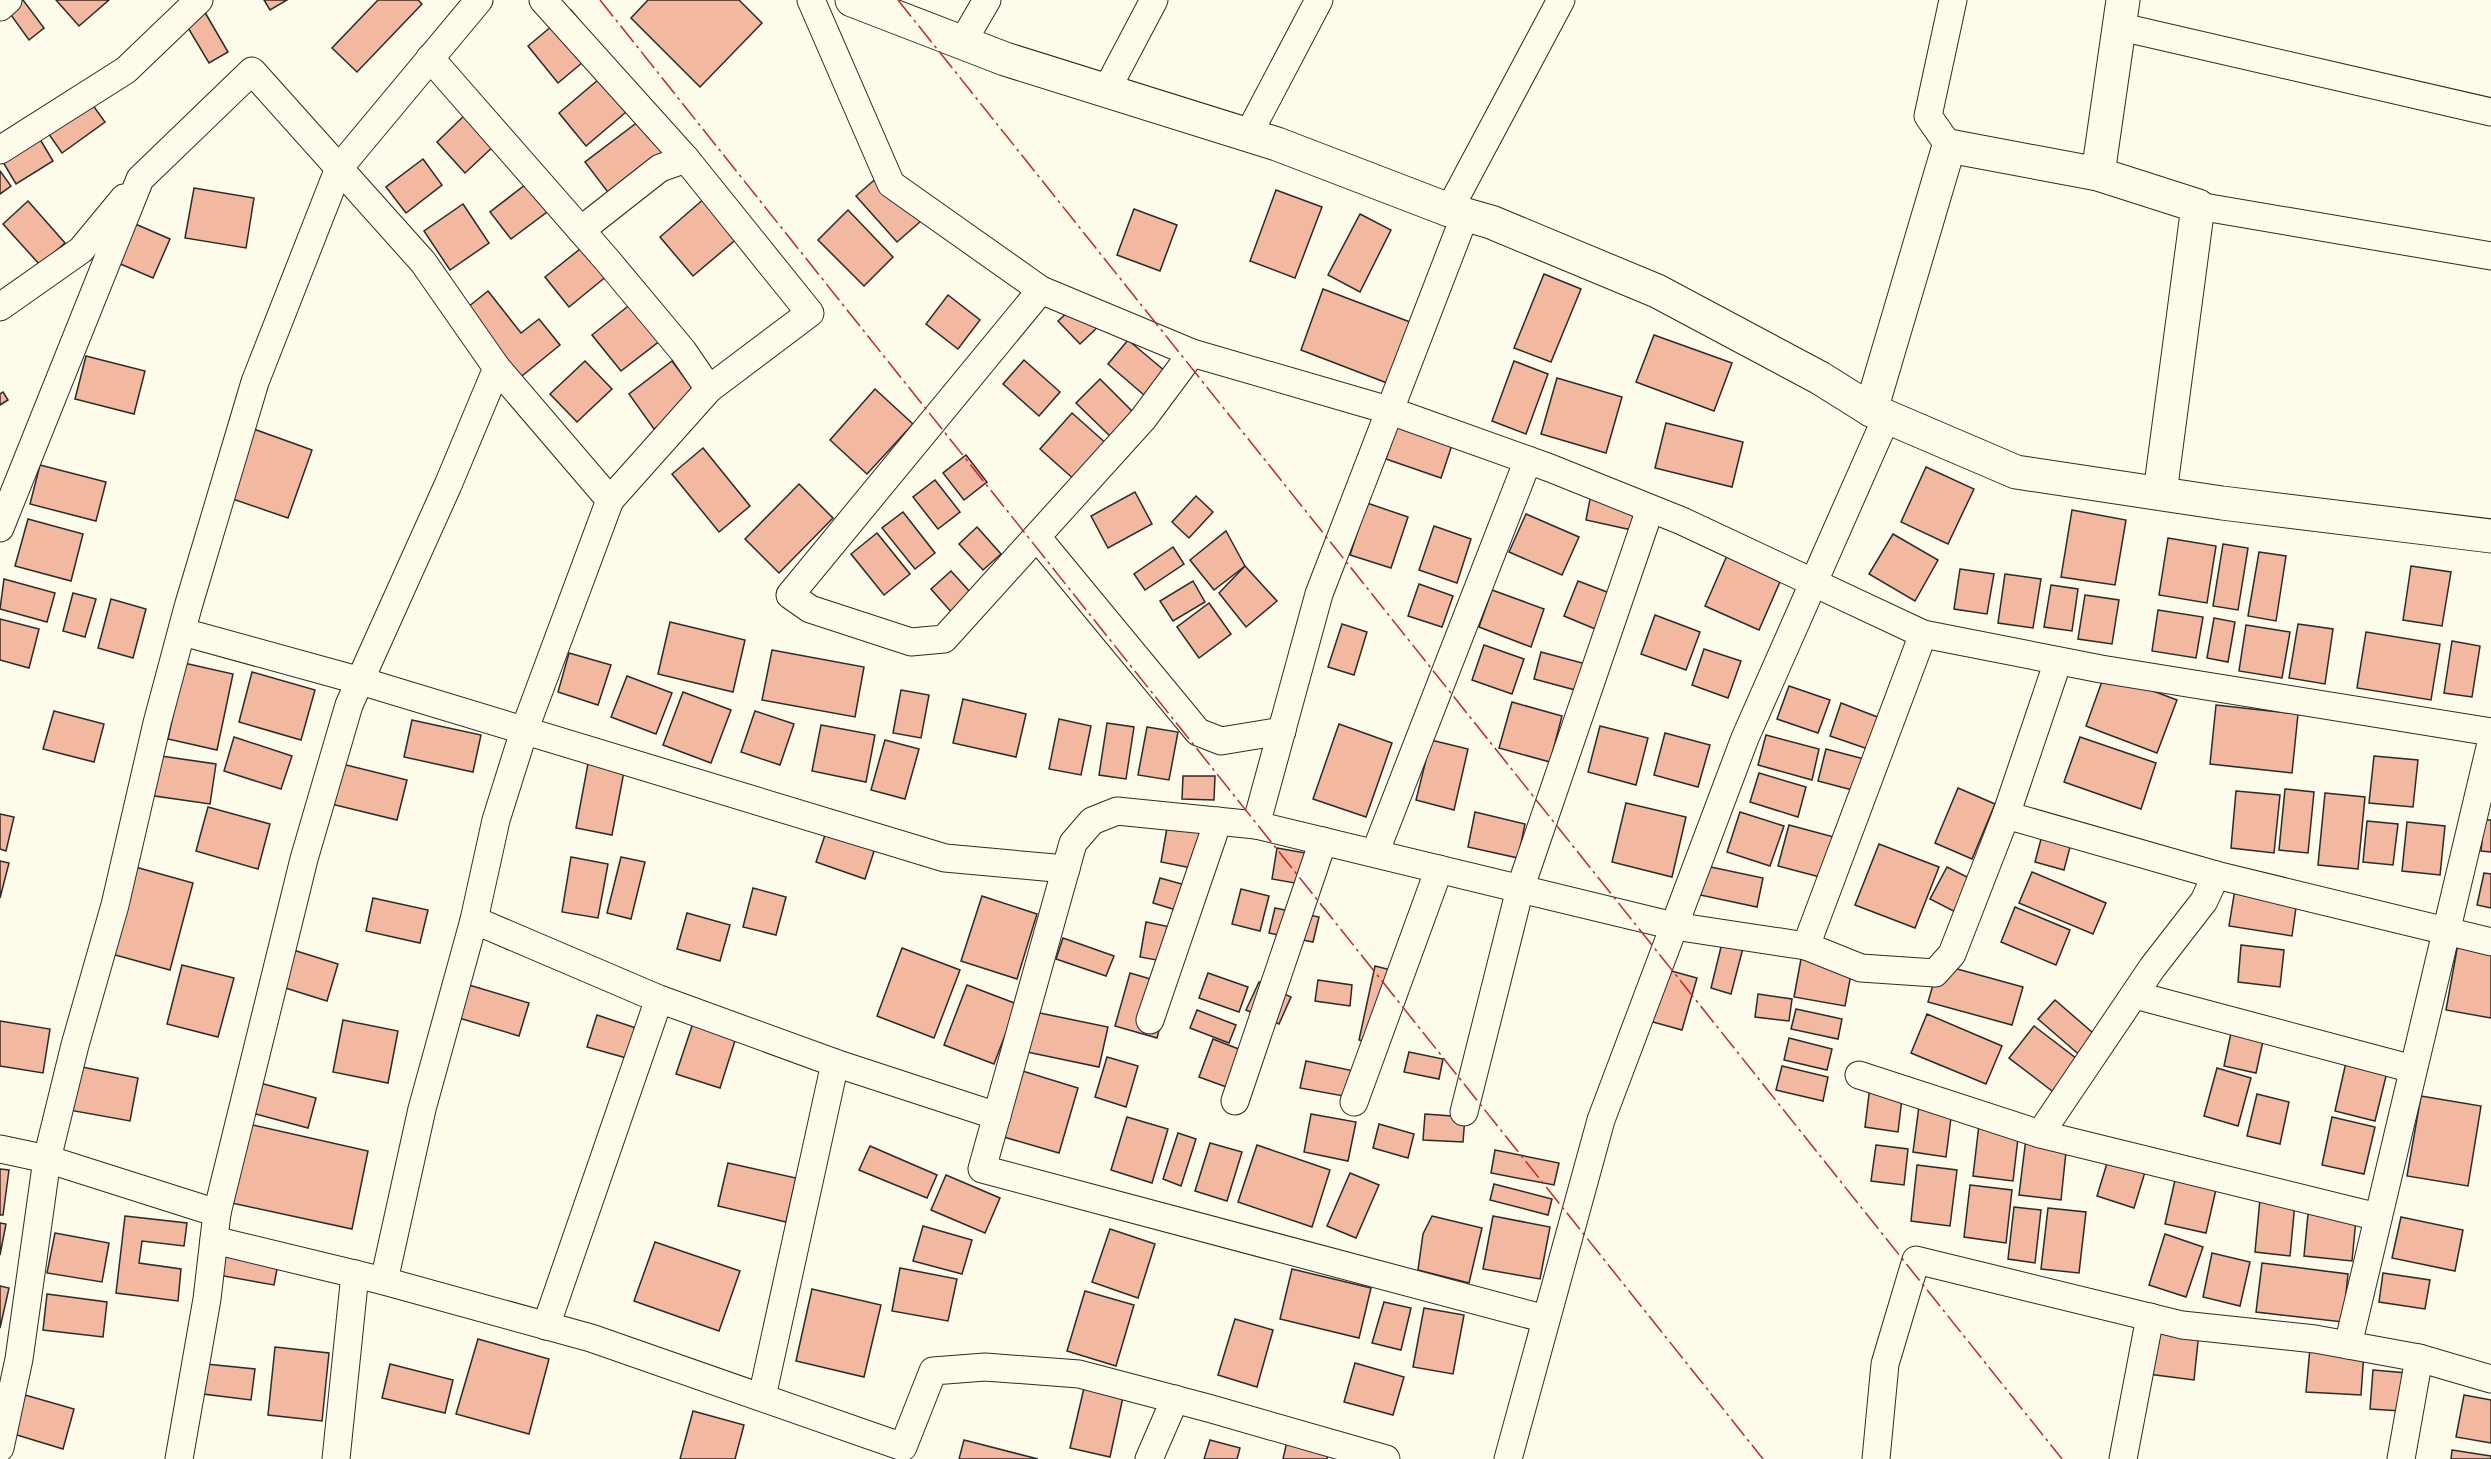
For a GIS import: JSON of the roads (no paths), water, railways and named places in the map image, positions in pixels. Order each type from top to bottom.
[{"type":"street","points":[[0,7],[8,0]]},
{"type":"street","points":[[0,150],[126,70],[200,0]]},
{"type":"street","points":[[0,1448],[19,1359],[31,1254],[47,1160],[75,1045],[116,905],[158,723],[255,381],[339,168],[479,0]]},
{"type":"street","points":[[384,1281],[422,1109],[474,920],[496,820],[524,731],[610,500],[709,389],[810,313],[686,159],[543,0]]},
{"type":"street","points":[[810,0],[891,184],[1041,290],[1192,353],[1389,410],[1528,460],[1650,509],[1923,634],[2058,661],[2491,732]]},
{"type":"street","points":[[852,0],[1005,59],[1248,135],[1457,213],[1491,222],[1657,291],[1820,378],[1879,413],[2016,472],[2491,536]]},
{"type":"street","points":[[962,43],[987,0]]},
{"type":"street","points":[[1106,91],[1154,0]]},
{"type":"street","points":[[1248,135],[1319,0]]},
{"type":"street","points":[[1256,825],[1319,594],[1389,410],[1457,213],[1561,0]]},
{"type":"street","points":[[1953,0],[1928,116],[1949,146],[2098,174],[2198,206],[2491,256]]},
{"type":"street","points":[[2098,174],[2120,13],[2491,112]]},
{"type":"street","points":[[430,58],[581,230],[683,351],[709,389]]},
{"type":"street","points":[[0,308],[81,250],[140,179],[252,71],[423,262],[497,368],[610,500]]},
{"type":"street","points":[[1508,1459],[1601,1120],[1745,738],[1813,584],[1879,413],[1949,146]]},
{"type":"street","points":[[581,230],[660,168],[686,159]]},
{"type":"street","points":[[0,528],[140,179]]},
{"type":"street","points":[[2160,493],[2198,206]]},
{"type":"street","points":[[1041,290],[790,595],[810,609],[911,642],[944,639],[1143,419],[1192,353]]},
{"type":"street","points":[[179,1459],[217,1213],[304,859],[350,705],[497,368]]},
{"type":"street","points":[[1375,853],[1528,460]]},
{"type":"street","points":[[1464,1112],[1520,889],[1650,509]]},
{"type":"street","points":[[1037,537],[1198,732],[1221,741],[1282,731]]},
{"type":"street","points":[[183,632],[361,681],[945,858],[1066,868]]},
{"type":"street","points":[[1806,946],[1923,634]]},
{"type":"street","points":[[1546,1320],[982,1169],[1073,843],[1092,821],[1117,811],[1256,825],[1674,926],[1806,946],[1861,968],[1935,973],[1952,954],[2006,815],[2058,661]]},
{"type":"street","points":[[2348,1345],[2491,743]]},
{"type":"street","points":[[2006,815],[2216,875],[2491,942]]},
{"type":"street","points":[[1150,1020],[1218,821]]},
{"type":"street","points":[[1235,1101],[1323,841]]},
{"type":"street","points":[[1354,1102],[1439,868]]},
{"type":"street","points":[[2040,1134],[2135,995],[2204,901],[2216,875]]},
{"type":"street","points":[[474,920],[659,999],[835,1063],[997,1116]]},
{"type":"street","points":[[2135,995],[2414,1069]]},
{"type":"street","points":[[546,1326],[659,999]]},
{"type":"street","points":[[762,1397],[835,1063]]},
{"type":"street","points":[[1859,1075],[2040,1134],[2378,1217]]},
{"type":"street","points":[[0,1149],[47,1160],[217,1213]]},
{"type":"street","points":[[214,1240],[384,1281],[591,1338],[762,1397],[902,1453],[933,1371],[985,1367],[1079,1374],[1386,1459]]},
{"type":"street","points":[[1876,1459],[1885,1364],[1916,1260],[2182,1325],[2348,1345],[2419,1358],[2491,1379]]},
{"type":"street","points":[[336,1459],[355,1274]]},
{"type":"street","points":[[2123,1459],[2150,1317]]},
{"type":"street","points":[[2400,1459],[2419,1358]]},
{"type":"street","points":[[1149,1459],[1175,1399]]}]
